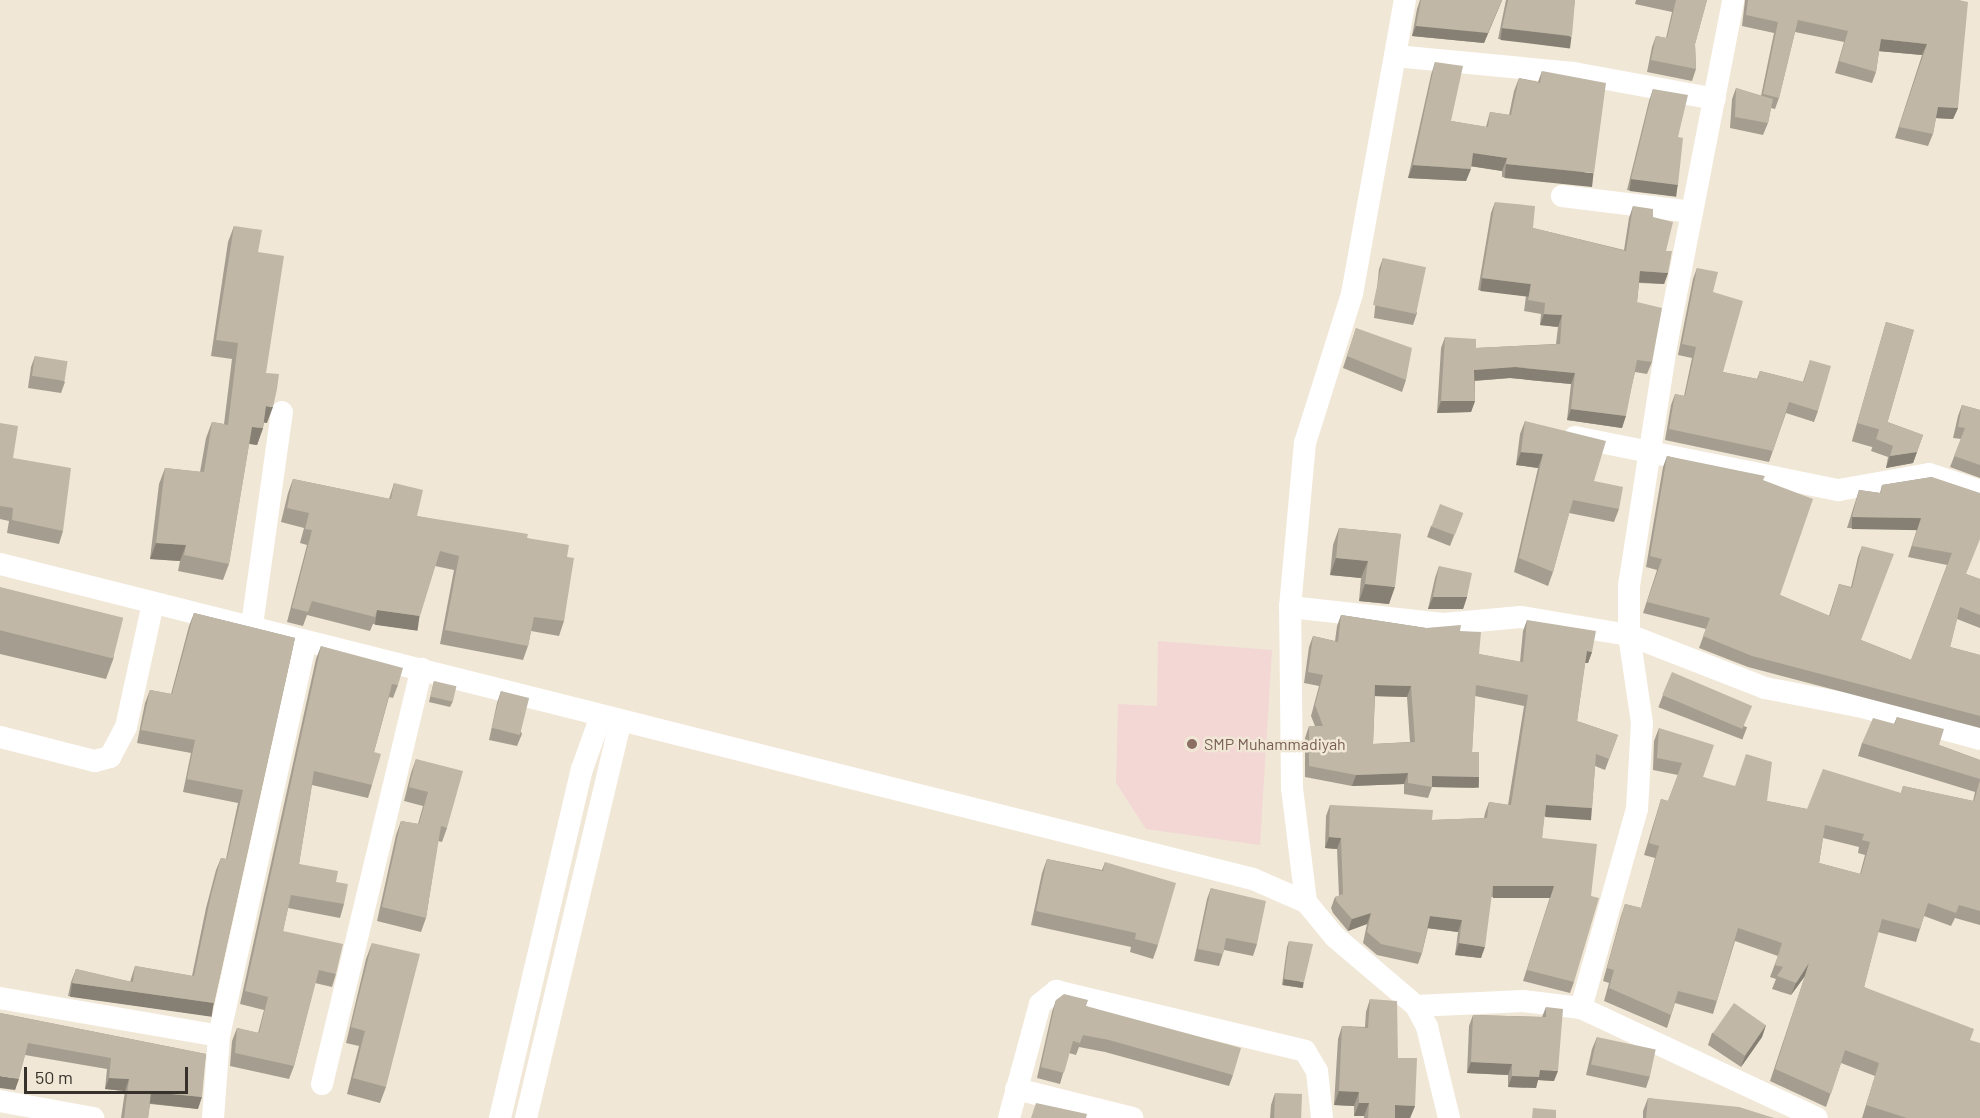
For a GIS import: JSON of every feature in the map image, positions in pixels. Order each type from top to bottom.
[{"type":"street","points":[[1306,902],[1292,788],[1290,607],[1305,444],[1352,294],[1405,0]]},
{"type":"street","points":[[1581,1008],[1637,809],[1641,712],[1629,635],[1629,586],[1649,455],[1732,0]]},
{"type":"street","points":[[1395,56],[1574,73],[1715,99]]},
{"type":"street","points":[[1562,196],[1692,212]]},
{"type":"street","points":[[252,625],[282,412]]},
{"type":"street","points":[[1549,430],[1649,455],[1839,490],[1929,474],[1980,491]]},
{"type":"street","points":[[0,564],[153,603],[252,625],[610,719],[1253,879],[1306,902],[1335,937],[1416,1006],[1427,1027],[1449,1118]]},
{"type":"street","points":[[0,737],[95,761],[110,757],[126,727],[153,603]]},
{"type":"street","points":[[1290,607],[1443,624],[1521,617],[1629,635],[1765,688],[1858,706],[1980,739]]},
{"type":"street","points":[[213,1118],[219,1036],[306,641]]},
{"type":"street","points":[[322,1083],[422,669]]},
{"type":"street","points":[[500,1118],[582,769],[610,719]]},
{"type":"street","points":[[526,1118],[610,719]]},
{"type":"street","points":[[1009,1118],[1040,1004],[1056,991],[1305,1051],[1317,1071],[1322,1118]]},
{"type":"street","points":[[0,998],[219,1036]]},
{"type":"street","points":[[1416,1006],[1523,1001],[1581,1008],[1817,1118]]},
{"type":"street","points":[[1016,1089],[1132,1118]]},
{"type":"street","points":[[0,1101],[93,1118]]},
{"type":"shaded area","name":"SMP Muhammadiyah","points":[[1158,641],[1272,650],[1260,845],[1146,829],[1116,783],[1118,704],[1157,706]]},
{"type":"building","points":[[1421,0],[1502,0],[1488,33],[1416,26]]},
{"type":"building","points":[[1508,0],[1575,0],[1572,36],[1502,28]]},
{"type":"building","points":[[1676,0],[1707,0],[1695,44],[1696,69],[1651,60],[1656,36],[1667,38]]},
{"type":"building","points":[[1748,0],[1959,0],[1968,2],[1958,108],[1938,107],[1933,134],[1899,127],[1927,44],[1881,39],[1876,72],[1839,61],[1848,31],[1798,20],[1779,98],[1763,94],[1778,22],[1746,15]]},
{"type":"building","points":[[1435,62],[1463,66],[1451,121],[1488,127],[1490,112],[1511,115],[1519,78],[1540,83],[1542,71],[1606,83],[1594,173],[1506,164],[1507,158],[1473,153],[1471,169],[1413,165]]},
{"type":"building","points":[[1736,88],[1773,99],[1768,123],[1735,117]]},
{"type":"building","points":[[1653,89],[1688,95],[1678,137],[1683,138],[1678,185],[1631,179]]},
{"type":"building","points":[[1495,202],[1535,206],[1533,228],[1626,251],[1633,206],[1653,209],[1653,217],[1673,222],[1666,251],[1672,251],[1668,273],[1640,271],[1637,302],[1662,308],[1652,362],[1637,360],[1626,416],[1571,409],[1575,373],[1515,367],[1474,370],[1475,401],[1441,401],[1445,337],[1476,339],[1476,348],[1560,344],[1562,315],[1544,314],[1545,303],[1528,300],[1531,284],[1482,278]]},
{"type":"building","points":[[234,226],[262,230],[258,252],[284,256],[266,373],[279,374],[277,389],[273,407],[266,406],[263,428],[252,427],[229,564],[184,555],[186,545],[156,543],[165,468],[204,472],[212,422],[228,425],[238,343],[216,340]]},
{"type":"building","points":[[1383,258],[1426,267],[1416,314],[1373,305]]},
{"type":"building","points":[[1697,268],[1718,272],[1713,292],[1743,301],[1723,372],[1758,379],[1760,371],[1804,382],[1810,360],[1831,366],[1818,411],[1789,402],[1773,451],[1669,429],[1675,394],[1685,396],[1696,347],[1682,344]]},
{"type":"building","points":[[1886,322],[1914,330],[1885,431],[1857,423]]},
{"type":"building","points":[[1356,328],[1412,348],[1406,380],[1347,356]]},
{"type":"building","points":[[35,356],[68,361],[64,381],[32,376]]},
{"type":"building","points":[[1962,405],[1980,410],[1980,465],[1954,456],[1965,428],[1958,427]]},
{"type":"building","points":[[1882,420],[1923,435],[1917,452],[1890,456],[1893,446],[1876,439]]},
{"type":"building","points":[[1525,421],[1606,441],[1594,481],[1623,487],[1619,509],[1573,500],[1553,572],[1519,558],[1543,454],[1521,452]]},
{"type":"building","points":[[0,423],[18,426],[13,458],[71,468],[63,531],[12,520],[13,508],[0,506]]},
{"type":"building","points":[[1667,456],[1765,476],[1763,480],[1813,499],[1780,595],[1830,616],[1839,584],[1852,588],[1862,546],[1894,554],[1861,640],[1911,660],[1952,553],[1912,546],[1921,518],[1852,517],[1859,490],[1881,493],[1882,485],[1932,477],[1980,493],[1980,539],[1966,574],[1980,579],[1980,615],[1960,607],[1950,647],[1980,655],[1980,716],[1752,656],[1703,636],[1710,618],[1647,602],[1662,559],[1650,556]]},
{"type":"building","points":[[293,479],[391,499],[394,483],[423,490],[417,516],[528,534],[527,538],[569,545],[567,557],[574,558],[564,621],[534,617],[528,646],[445,630],[459,556],[440,551],[420,616],[377,610],[375,617],[312,601],[308,612],[292,608],[312,530],[305,529],[309,513],[287,508]]},
{"type":"building","points":[[1440,504],[1463,513],[1455,535],[1431,526]]},
{"type":"building","points":[[1339,528],[1401,534],[1395,587],[1365,584],[1368,561],[1336,558]]},
{"type":"building","points":[[1439,566],[1472,573],[1467,597],[1433,597]]},
{"type":"building","points":[[0,587],[123,618],[113,658],[0,630]]},
{"type":"building","points":[[194,613],[295,638],[214,1003],[72,983],[76,969],[133,982],[135,966],[194,976],[211,895],[221,858],[227,859],[243,790],[187,779],[195,740],[141,730],[150,690],[172,694]]},
{"type":"building","points":[[1341,615],[1426,628],[1461,625],[1460,631],[1481,632],[1479,654],[1523,662],[1527,620],[1596,631],[1592,652],[1587,651],[1577,721],[1618,735],[1609,759],[1596,754],[1592,808],[1546,805],[1542,838],[1597,844],[1591,896],[1599,898],[1574,982],[1527,970],[1554,886],[1493,886],[1485,947],[1459,943],[1462,920],[1430,916],[1422,953],[1381,944],[1367,932],[1371,913],[1352,919],[1337,902],[1335,897],[1343,894],[1341,838],[1329,837],[1330,805],[1433,810],[1432,820],[1487,818],[1489,802],[1511,805],[1528,695],[1476,685],[1472,752],[1479,752],[1479,777],[1432,776],[1432,787],[1408,783],[1408,773],[1356,775],[1309,766],[1309,726],[1323,726],[1315,705],[1323,675],[1308,672],[1313,636],[1338,642]],"holes":[[[1375,685],[1411,686],[1415,742],[1373,744]]]},
{"type":"building","points":[[321,646],[403,668],[398,685],[392,684],[374,752],[381,754],[372,785],[314,771],[299,864],[338,871],[336,882],[348,884],[344,904],[291,895],[283,931],[343,944],[336,974],[319,970],[294,1066],[235,1053],[237,1028],[259,1033],[268,997],[245,991]]},
{"type":"building","points":[[1672,672],[1752,706],[1742,729],[1662,695]]},
{"type":"building","points":[[434,681],[456,686],[453,702],[430,697]]},
{"type":"building","points":[[501,691],[529,698],[520,735],[492,728]]},
{"type":"building","points":[[1897,717],[1944,729],[1939,745],[1980,760],[1980,779],[1862,743],[1873,718],[1895,724]]},
{"type":"building","points":[[1659,728],[1714,745],[1703,777],[1735,786],[1746,754],[1772,762],[1767,801],[1807,809],[1823,769],[1901,793],[1903,786],[1974,801],[1980,780],[1980,911],[1959,905],[1956,913],[1928,903],[1920,929],[1882,919],[1864,987],[1974,1029],[1970,1040],[1980,1043],[1980,1118],[1907,1118],[1866,1105],[1879,1063],[1845,1050],[1831,1094],[1775,1069],[1809,963],[1796,983],[1777,976],[1783,967],[1775,965],[1782,943],[1738,928],[1717,1001],[1678,991],[1671,1015],[1609,988],[1614,970],[1607,968],[1625,904],[1641,908],[1659,846],[1649,843],[1661,799],[1668,801],[1682,763],[1657,758]],"holes":[[[1825,825],[1864,834],[1862,840],[1870,842],[1861,874],[1819,863]]]},
{"type":"building","points":[[416,759],[463,771],[447,828],[441,826],[426,918],[382,907],[401,821],[419,824],[428,792],[409,787]]},
{"type":"building","points":[[1047,859],[1103,871],[1105,862],[1176,883],[1158,945],[1135,939],[1136,933],[1036,911]]},
{"type":"building","points":[[1211,888],[1266,901],[1257,944],[1226,938],[1223,954],[1198,949]]},
{"type":"building","points":[[1289,941],[1313,944],[1304,982],[1284,979]]},
{"type":"building","points":[[372,943],[420,954],[386,1087],[353,1078],[365,1031],[351,1027]]},
{"type":"building","points":[[1064,994],[1088,1000],[1086,1006],[1241,1048],[1233,1075],[1109,1040],[1083,1035],[1080,1043],[1073,1041],[1064,1073],[1041,1067],[1056,1000]]},
{"type":"building","points":[[1370,999],[1397,1001],[1398,1058],[1417,1058],[1415,1106],[1395,1105],[1395,1118],[1368,1118],[1369,1103],[1359,1103],[1359,1092],[1339,1091],[1342,1026],[1368,1028]]},
{"type":"building","points":[[1734,1003],[1766,1025],[1745,1056],[1713,1033]]},
{"type":"building","points":[[1546,1007],[1563,1009],[1558,1071],[1540,1070],[1539,1077],[1512,1076],[1512,1064],[1471,1062],[1473,1015],[1546,1017]]},
{"type":"building","points":[[0,1013],[206,1054],[202,1097],[151,1092],[148,1118],[124,1118],[129,1079],[109,1078],[111,1058],[28,1043],[19,1079],[0,1076]]},
{"type":"building","points":[[1597,1037],[1656,1049],[1650,1077],[1591,1064]]},
{"type":"building","points":[[1275,1093],[1302,1094],[1301,1118],[1274,1118]]},
{"type":"building","points":[[1648,1098],[1739,1107],[1774,1118],[1646,1118]]},
{"type":"building","points":[[1036,1103],[1087,1114],[1086,1118],[1031,1118]]},
{"type":"building","points":[[1533,1108],[1556,1110],[1556,1118],[1532,1118]]},
{"type":"place","name":"SMP Muhammadiyah","points":[[1192,744]]}]
